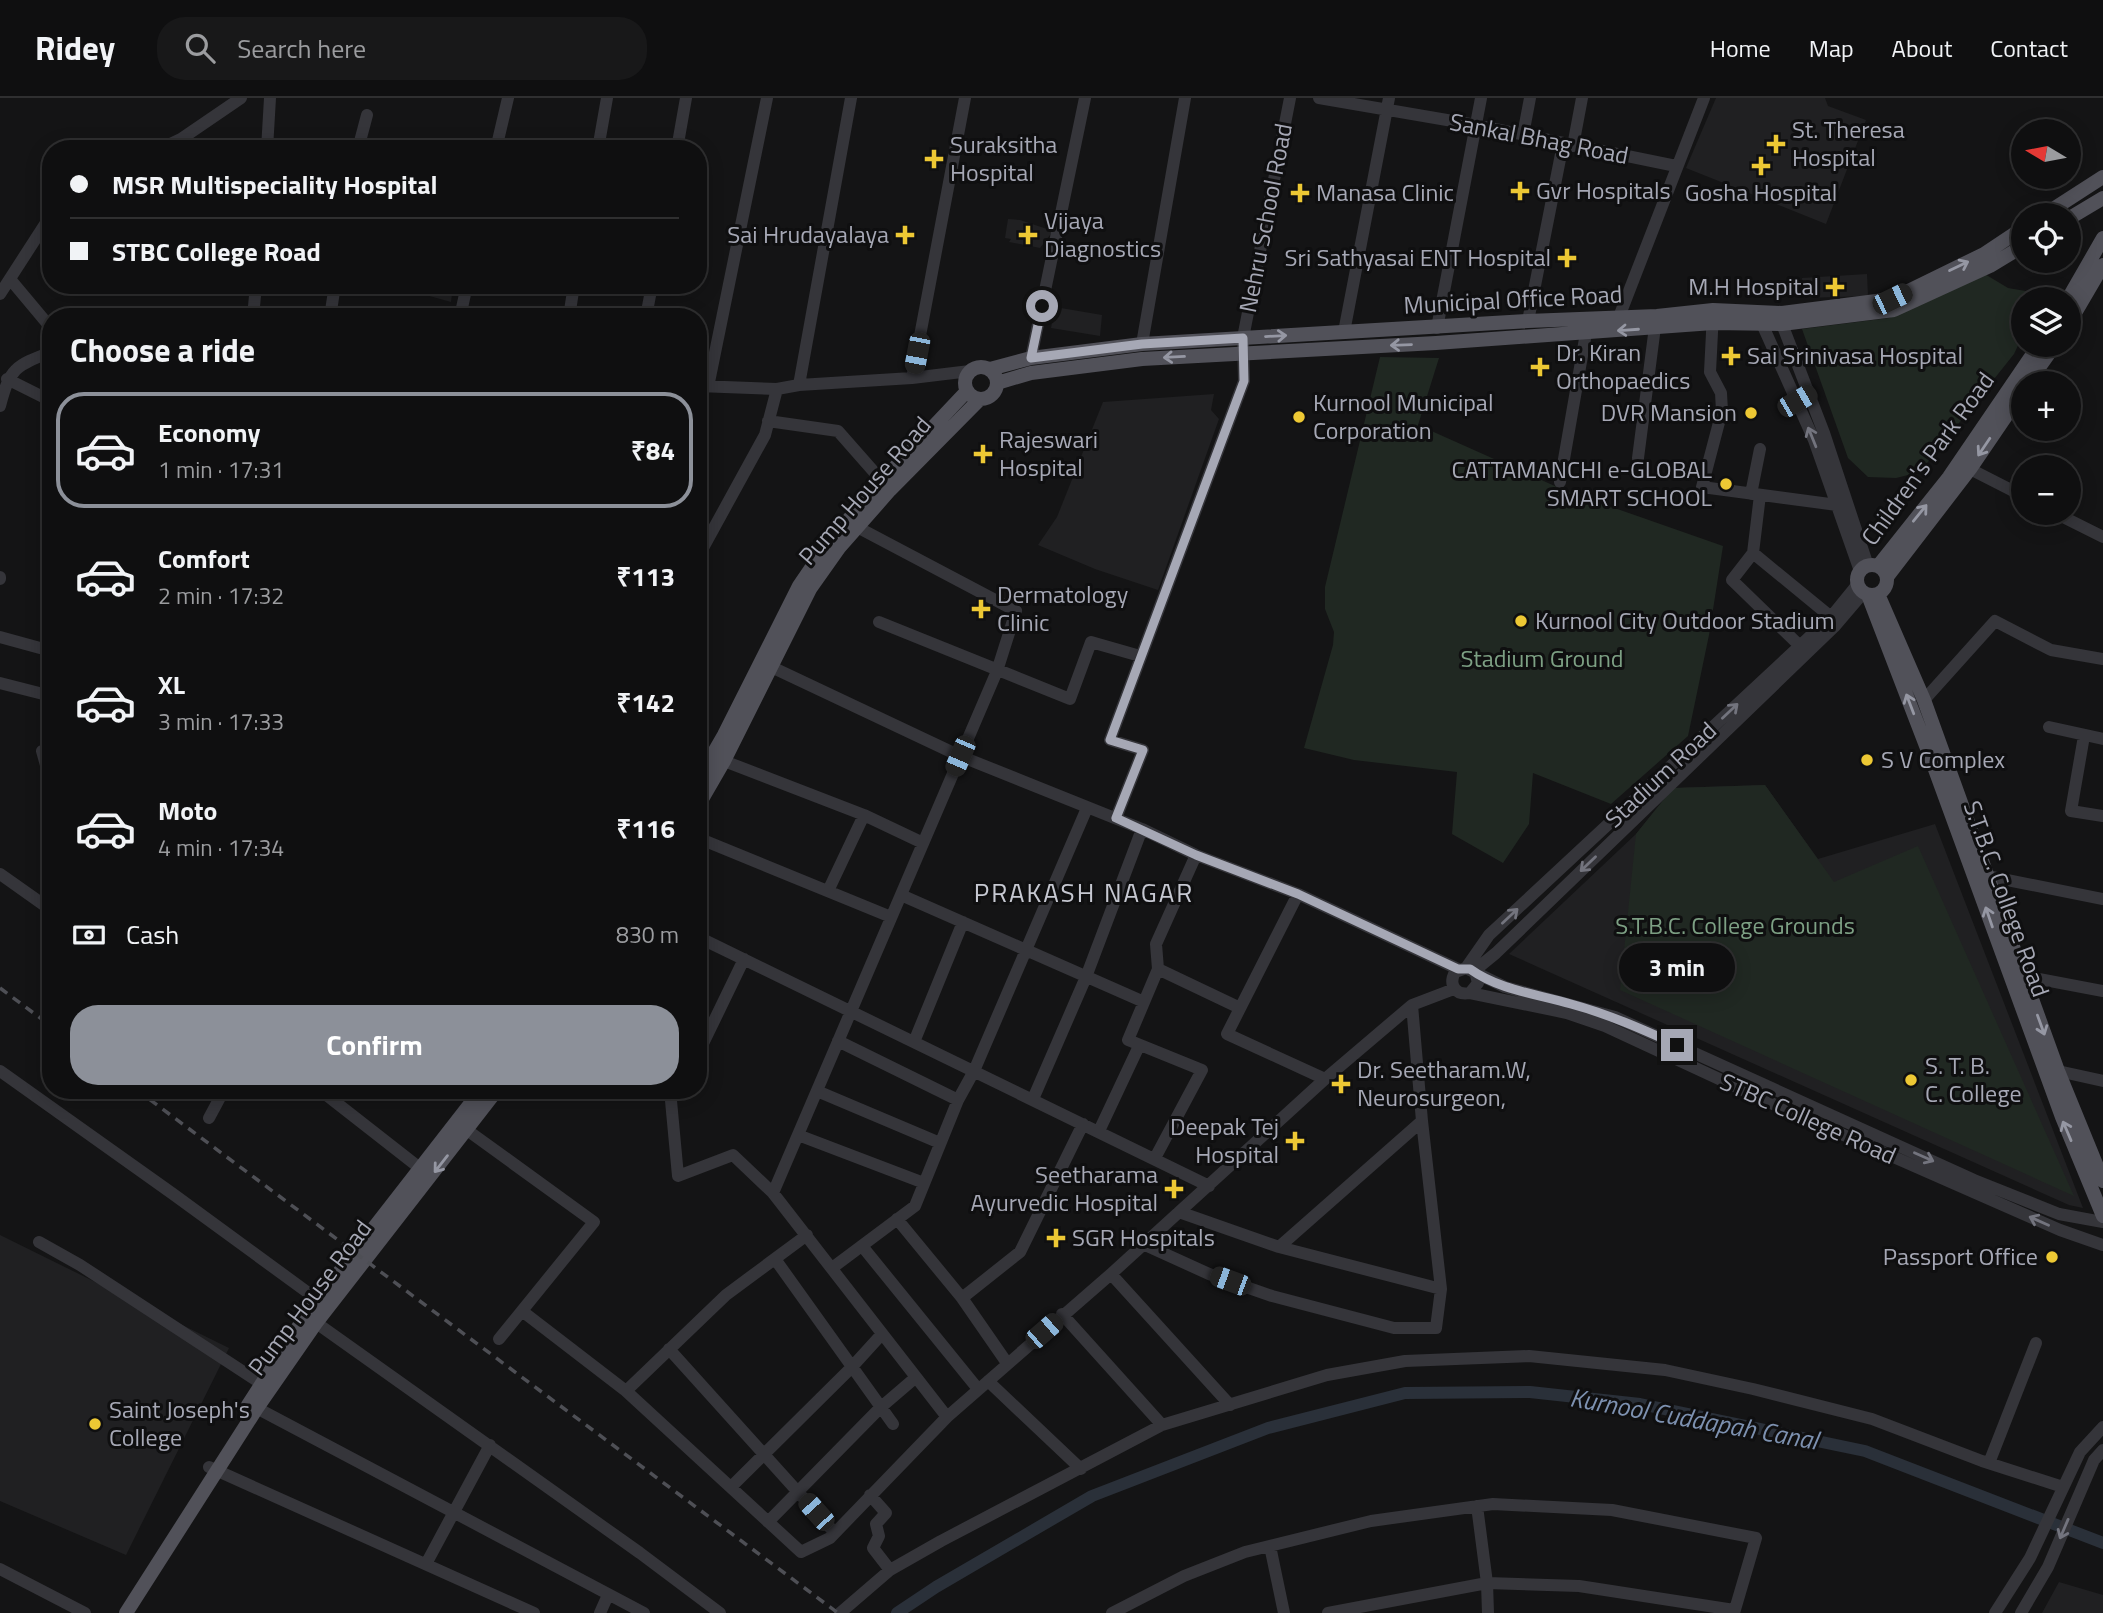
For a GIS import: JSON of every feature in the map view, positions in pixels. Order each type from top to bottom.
[{"type":"main road","points":[[2062,203],[2103,177]]},
{"type":"main road","points":[[2081,211],[2103,198]]},
{"type":"main road","name":"Municipal Office Road","points":[[1782,319],[1892,299],[1984,254],[2011,237]]},
{"type":"main road","points":[[2075,287],[2103,238]]},
{"type":"main road","name":"Municipal Office Road","points":[[997,383],[1031,373],[1142,359],[1586,333],[1656,322],[1713,317],[1782,319],[1894,310],[1990,266],[2011,253]]},
{"type":"main road","points":[[2081,303],[2103,265]]},
{"type":"main road","name":"Municipal Office Road","points":[[990,369],[1031,358],[1142,344],[1619,317],[1656,322]]},
{"type":"main road","name":"Children's Park Road","points":[[1870,581],[1949,477],[2031,357]]},
{"type":"main road","points":[[979,367],[990,369],[997,383],[994,393],[980,399],[967,391],[965,381],[970,371],[979,367]]},
{"type":"main road","points":[[707,757],[766,665],[799,586],[829,542],[967,391]]},
{"type":"main road","name":"Pump House Road","points":[[707,790],[724,761],[766,665],[810,589],[839,548],[890,490],[980,399]]},
{"type":"main road","name":"Children's Park Road","points":[[1870,581],[1970,469],[2011,409]]},
{"type":"main road","name":"S.T.B.C. College Road","points":[[1870,581],[1924,700],[2058,1071],[2102,1177]]},
{"type":"main road","name":"S.T.B.C. College Road","points":[[1870,581],[2057,1105],[2103,1216]]},
{"type":"main road","points":[[126,1613],[253,1406],[262,1384],[311,1319],[318,1300],[421,1169],[462,1126],[476,1099]]},
{"type":"main road","name":"Pump House Road","points":[[253,1406],[311,1319],[462,1126],[488,1099]]},
{"type":"main road","points":[[116,1613],[213,1469]]},
{"type":"street","points":[[179,140],[241,98]]},
{"type":"street","points":[[267,140],[271,98]]},
{"type":"street","points":[[498,140],[508,98]]},
{"type":"street","points":[[600,140],[607,98]]},
{"type":"street","points":[[679,140],[687,98]]},
{"type":"street","points":[[707,369],[767,98]]},
{"type":"street","points":[[799,385],[851,98]]},
{"type":"street","points":[[912,378],[965,98]]},
{"type":"street","points":[[1031,358],[1085,98]]},
{"type":"street","points":[[1142,344],[1185,98]]},
{"type":"street","name":"Nehru School Road","points":[[1116,818],[1143,750],[1110,740],[1244,381],[1243,338],[1290,98]]},
{"type":"street","name":"Sankal Bhag Road","points":[[1320,98],[1388,104],[1475,125],[1676,166]]},
{"type":"street","points":[[1437,328],[1481,98]]},
{"type":"street","points":[[1523,135],[1530,98]]},
{"type":"street","points":[[1528,321],[1568,145],[1582,98]]},
{"type":"street","points":[[1619,317],[1704,98]]},
{"type":"street","points":[[1345,332],[1388,104]]},
{"type":"street","points":[[361,140],[368,115]]},
{"type":"street","points":[[0,294],[42,229]]},
{"type":"street","points":[[10,279],[42,317]]},
{"type":"street","points":[[1713,317],[1710,372],[1721,393],[1722,411],[1702,487],[1837,505]]},
{"type":"street","name":"S.T.B.C. College Road","points":[[1763,318],[1803,397],[1814,440],[1837,505],[1870,581]]},
{"type":"street","points":[[1782,319],[1803,397],[1870,581]]},
{"type":"street","points":[[1638,458],[1656,322]]},
{"type":"street","points":[[1560,482],[1586,333]]},
{"type":"street","points":[[0,407],[7,379],[22,363],[42,355]]},
{"type":"street","points":[[707,387],[777,389],[970,371]]},
{"type":"street","points":[[7,379],[42,396]]},
{"type":"street","points":[[707,541],[765,435],[777,389]]},
{"type":"street","points":[[768,421],[838,431],[882,481]]},
{"type":"street","points":[[1760,449],[1753,553],[1732,580],[1800,646]]},
{"type":"street","points":[[1970,469],[2011,490]]},
{"type":"street","points":[[2079,525],[2103,537]]},
{"type":"street","points":[[773,1194],[997,671],[1016,611],[857,527]]},
{"type":"street","points":[[1753,553],[1831,617]]},
{"type":"street","name":"Stadium Road","points":[[1469,971],[1489,935],[1870,581]]},
{"type":"street","name":"Stadium Road","points":[[1469,971],[1496,953],[1834,627],[1870,581]]},
{"type":"street","points":[[1924,700],[1994,621],[2051,650],[2103,659]]},
{"type":"street","points":[[879,622],[1070,699],[1091,642],[1140,656]]},
{"type":"street","points":[[0,637],[42,649]]},
{"type":"street","name":"STBC College Road","points":[[766,665],[960,756],[1116,818],[1196,855],[1298,894],[1505,986],[1615,1017],[1974,1180],[2059,1214],[2103,1222]]},
{"type":"street","points":[[0,683],[42,694]]},
{"type":"street","points":[[2049,727],[2103,739]]},
{"type":"street","points":[[2084,736],[2071,811],[2103,816]]},
{"type":"street","points":[[707,764],[724,761],[864,815],[923,843]]},
{"type":"street","points":[[832,1268],[915,1206],[958,1100],[974,1071],[1087,808]]},
{"type":"street","points":[[828,891],[864,815]]},
{"type":"street","points":[[1032,1099],[1086,976],[1142,829]]},
{"type":"street","points":[[707,842],[891,918]]},
{"type":"street","points":[[1155,1158],[1202,1070],[1128,1040],[1158,969],[1156,944],[1196,855]]},
{"type":"street","points":[[0,874],[42,904]]},
{"type":"street","points":[[1987,876],[2103,899]]},
{"type":"street","points":[[1298,894],[1227,1034],[1325,1079]]},
{"type":"street","points":[[901,895],[1144,1002]]},
{"type":"street","points":[[914,1042],[963,922]]},
{"type":"street","points":[[707,941],[1209,1186]]},
{"type":"street","points":[[707,1035],[744,959]]},
{"type":"street","points":[[1158,969],[1240,1008]]},
{"type":"street","points":[[1469,971],[1478,983],[1470,993],[1461,994],[1454,989],[1452,976],[1469,971]]},
{"type":"street","points":[[2023,976],[2103,991]]},
{"type":"street","points":[[522,1311],[626,1391],[800,1552],[830,1538],[947,1417],[1111,1274],[1325,1079],[1412,1005],[1454,989]]},
{"type":"street","name":"STBC College Road","points":[[1470,993],[1567,1013],[1605,1026],[1798,1115],[2048,1225],[2103,1245]]},
{"type":"street","points":[[1143,1244],[1209,1273],[1272,1296],[1394,1328],[1436,1328],[1441,1289],[1412,1005]]},
{"type":"street","points":[[838,1041],[958,1100]]},
{"type":"street","points":[[1099,1131],[1139,1046]]},
{"type":"street","points":[[0,1071],[318,1300]]},
{"type":"street","points":[[2058,1071],[2103,1081]]},
{"type":"street","points":[[817,1091],[940,1143]]},
{"type":"street","points":[[209,1118],[219,1099]]},
{"type":"street","points":[[332,1099],[421,1169]]},
{"type":"street","points":[[671,1099],[678,1176],[733,1155],[773,1194],[807,1235],[881,1335],[947,1417]]},
{"type":"street","points":[[1279,1247],[1422,1121]]},
{"type":"street","points":[[962,1298],[1020,1252],[1083,1124]]},
{"type":"street","points":[[462,1126],[594,1222],[499,1339]]},
{"type":"street","points":[[798,1135],[924,1183]]},
{"type":"street","points":[[1179,1212],[1279,1247],[1441,1289]]},
{"type":"street","points":[[897,1219],[962,1298],[1007,1363]]},
{"type":"street","points":[[626,1391],[726,1294],[807,1235]]},
{"type":"street","points":[[39,1242],[80,1265],[262,1384]]},
{"type":"street","points":[[862,1245],[983,1385],[1081,1469]]},
{"type":"street","points":[[775,1259],[893,1424]]},
{"type":"street","points":[[1111,1274],[1230,1405]]},
{"type":"street","points":[[1062,1314],[1162,1425]]},
{"type":"street","points":[[311,1319],[490,1445],[720,1613]]},
{"type":"street","points":[[731,1487],[881,1335]]},
{"type":"street","points":[[1989,1463],[2036,1343]]},
{"type":"street","points":[[669,1349],[834,1532]]},
{"type":"street","points":[[840,1613],[890,1570],[1162,1425],[1327,1375],[1405,1360],[1529,1356],[1665,1370],[1872,1419],[1989,1463],[2063,1486]]},
{"type":"street","points":[[768,1522],[880,1408],[915,1378]]},
{"type":"street","points":[[253,1406],[644,1613]]},
{"type":"street","points":[[1995,1613],[2030,1558],[2080,1452],[2103,1427]]},
{"type":"street","points":[[426,1564],[490,1445]]},
{"type":"street","points":[[2021,1613],[2048,1567],[2094,1460],[2103,1450]]},
{"type":"street","points":[[213,1469],[534,1613]]},
{"type":"street","points":[[870,1495],[886,1513],[876,1524],[879,1536],[873,1548],[890,1570]]},
{"type":"street","points":[[1112,1613],[1184,1576],[1245,1552],[1371,1521],[1493,1504],[1612,1510],[1756,1538],[1734,1612],[1579,1586],[1487,1583],[1328,1613]]},
{"type":"street","points":[[1477,1506],[1488,1613]]},
{"type":"street","points":[[1270,1546],[1284,1613]]},
{"type":"street","points":[[0,1569],[85,1613]]},
{"type":"street","points":[[600,1613],[608,1595]]},
{"type":"shaded area","name":"St. Theresa Hospital","points":[[1716,98],[1825,98],[1828,106],[1866,120],[1826,224],[1686,168]]},
{"type":"shaded area","name":"Vijaya Diagnostics","points":[[1008,219],[1020,220],[1053,231],[1040,248],[1009,242],[1011,239],[1005,238]]},
{"type":"shaded area","name":"M.H Hospital","points":[[1867,274],[1868,296],[1804,298],[1802,278]]},
{"type":"shaded area","points":[[422,294],[452,294],[451,302]]},
{"type":"shaded area","points":[[1055,307],[1102,315],[1100,336],[1051,328]]},
{"type":"shaded area","points":[[1214,394],[1211,410],[1219,419],[1158,590],[1095,569],[1038,545],[1057,517],[1103,402]]},
{"type":"shaded area","name":"S.T.B.C. College Grounds","points":[[1765,785],[1818,859],[1935,824],[2083,1208],[2069,1205],[1509,954],[1636,834],[1673,788]]},
{"type":"shaded area","name":"Saint Joseph's College","points":[[0,1235],[229,1348],[126,1555],[0,1501]]},
{"type":"shaded area","points":[[2059,1582],[2103,1595],[2103,1613],[2042,1613]]},
{"type":"green space","points":[[1983,273],[2011,289],[2012,357],[1920,472],[1896,478],[1868,477],[1848,458],[1802,329],[1889,318]]},
{"type":"green space","name":"Kurnool City Outdoor Stadium","points":[[1380,357],[1439,358],[1418,425],[1566,491],[1723,546],[1709,635],[1688,736],[1611,804],[1533,773],[1529,824],[1503,863],[1452,834],[1457,772],[1354,760],[1304,748],[1333,645],[1334,632],[1325,609],[1325,587]]},
{"type":"green space","name":"S.T.B.C. College Grounds","points":[[1765,785],[1834,882],[1918,846],[2074,1196],[1620,990],[1636,834],[1673,788]]},
{"type":"waterway","name":"Kurnool Cuddapah Canal","points":[[897,1613],[936,1587],[1092,1496],[1268,1428],[1405,1393],[1530,1392],[1640,1404],[1865,1451],[2103,1543]]},
{"type":"railway","points":[[0,988],[42,1019]]},
{"type":"railway","points":[[149,1099],[838,1613]]},
{"type":"place","name":"St. Theresa Hospital","points":[[1776,144]]},
{"type":"place","name":"Suraksitha Hospital","points":[[934,159]]},
{"type":"place","name":"Gosha Hospital","points":[[1761,166]]},
{"type":"place","name":"Gvr Hospitals","points":[[1520,191]]},
{"type":"place","name":"Manasa Clinic","points":[[1300,193]]},
{"type":"place","name":"Sai Hrudayalaya","points":[[905,235]]},
{"type":"place","name":"Vijaya Diagnostics","points":[[1028,235]]},
{"type":"place","name":"Sri Sathyasai ENT Hospital","points":[[1567,258]]},
{"type":"place","name":"M.H Hospital","points":[[1835,287]]},
{"type":"place","name":"Sai Srinivasa Hospital","points":[[1731,356]]},
{"type":"place","name":"Dr. Kiran Orthopaedics","points":[[1540,367]]},
{"type":"place","name":"DVR Mansion","points":[[1751,413]]},
{"type":"place","name":"Kurnool Municipal Corporation","points":[[1299,417]]},
{"type":"place","name":"Rajeswari Hospital","points":[[983,454]]},
{"type":"place","name":"CATTAMANCHI e-GLOBAL SMART SCHOOL","points":[[1726,484]]},
{"type":"place","name":"Dermatology Clinic","points":[[981,609]]},
{"type":"place","name":"Kurnool City Outdoor Stadium","points":[[1521,621]]},
{"type":"place","name":"S V Complex","points":[[1867,760]]},
{"type":"place","name":"S. T. B. C. College","points":[[1911,1080]]},
{"type":"place","name":"Dr. Seetharam.W, Neurosurgeon,","points":[[1341,1084]]},
{"type":"place","name":"Deepak Tej Hospital","points":[[1295,1141]]},
{"type":"place","name":"Seetharama Ayurvedic Hospital","points":[[1174,1189]]},
{"type":"place","name":"SGR Hospitals","points":[[1056,1238]]},
{"type":"place","name":"Passport Office","points":[[2052,1257]]},
{"type":"place","name":"Saint Joseph's College","points":[[95,1424]]},
{"type":"district","name":"PRAKASH NAGAR","points":[[1084,893]]},
{"type":"route","points":[[1042,306],[1031,358],[1142,344],[1243,338],[1244,381],[1110,740],[1143,750],[1116,818],[1196,855],[1298,894],[1458,969],[1470,969],[1476,975],[1505,986],[1615,1017],[1677,1045]]},
{"type":"park label","name":"Stadium Ground","points":[[1542,659]]}]
